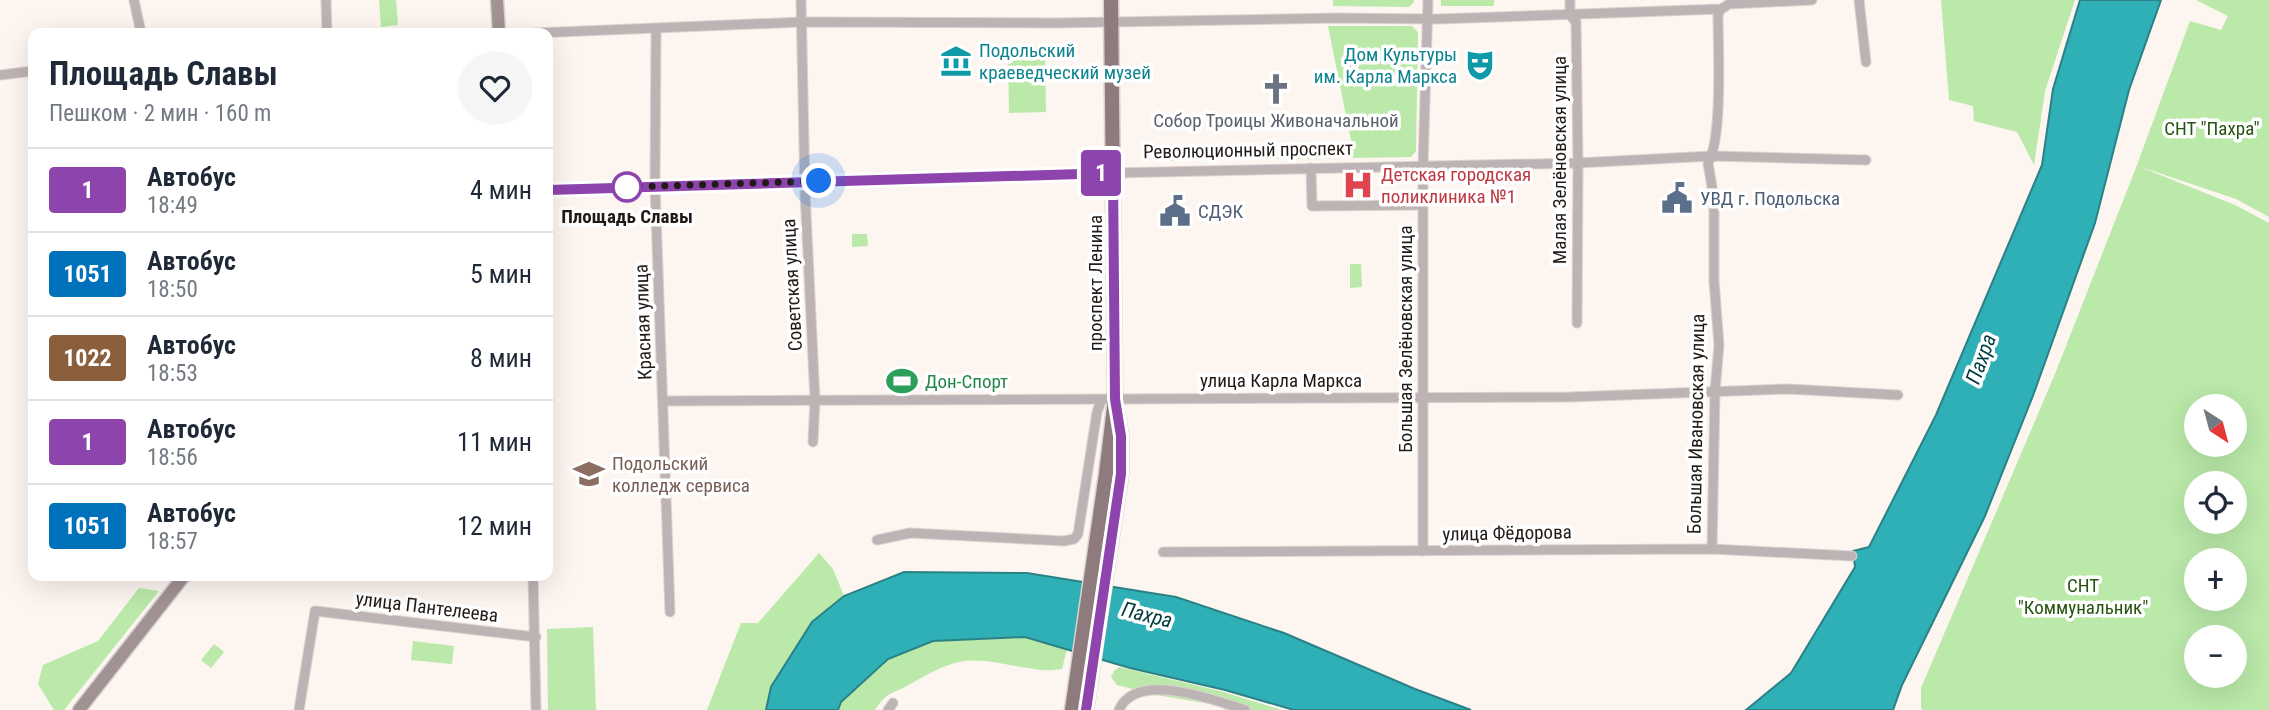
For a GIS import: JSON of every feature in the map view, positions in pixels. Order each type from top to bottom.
[{"type":"main road","name":"проспект Ленина","points":[[1072,710],[1106,474],[1113,173],[1111,0]]},
{"type":"main road","name":"проспект Ленина","points":[[1086,710],[1121,474],[1121,436],[1108,400]]},
{"type":"street","points":[[134,0],[140,28]]},
{"type":"street","points":[[327,0],[327,28]]},
{"type":"street","points":[[497,0],[499,28]]},
{"type":"street","name":"Советская улица","points":[[801,0],[805,181],[815,400],[813,442]]},
{"type":"street","name":"Большая Зелёновская улица","points":[[1423,551],[1423,165],[1428,0]]},
{"type":"street","name":"Малая Зелёновская улица","points":[[1570,0],[1570,15],[1576,22],[1577,323]]},
{"type":"street","points":[[553,33],[802,22],[1055,23],[1427,19],[1721,9],[1729,4],[1812,0]]},
{"type":"street","points":[[1859,0],[1866,62]]},
{"type":"street","name":"Большая Ивановская улица","points":[[1712,549],[1715,391],[1719,345],[1714,281],[1714,199],[1708,163],[1717,132],[1718,14],[1721,9]]},
{"type":"street","name":"Красная улица","points":[[656,30],[655,186],[670,612]]},
{"type":"street","points":[[0,75],[28,72]]},
{"type":"street","name":"Революционный проспект","points":[[553,190],[805,181],[1578,163],[1712,156],[1866,160]]},
{"type":"street","points":[[1311,168],[1312,206],[1423,205]]},
{"type":"street","name":"улица Карла Маркса","points":[[664,401],[1570,397],[1788,389],[1898,395]]},
{"type":"street","points":[[877,540],[910,533],[1064,541],[1074,539],[1078,534],[1097,412],[1108,400]]},
{"type":"street","name":"улица Фёдорова","points":[[1163,552],[1712,549],[1852,556]]},
{"type":"street","points":[[79,710],[180,581]]},
{"type":"street","points":[[533,581],[536,710]]},
{"type":"street","name":"улица Пантелеева","points":[[299,710],[315,611],[536,637]]},
{"type":"street","points":[[1119,710],[1132,695],[1145,691],[1164,691],[1211,699],[1245,710]]},
{"type":"green space","points":[[379,0],[396,0],[398,25],[381,27]]},
{"type":"green space","points":[[1333,0],[1414,2],[1409,7],[1333,6]]},
{"type":"green space","points":[[1441,0],[1494,0],[1494,6],[1441,6]]},
{"type":"green space","points":[[1941,0],[2075,0],[2045,91],[2034,165],[2017,132],[1974,121],[1973,106],[1949,100]]},
{"type":"green space","name":"СНТ \"Коммунальник\"","points":[[2196,0],[2269,0],[2269,217],[2236,199],[2138,166],[2235,205],[2269,223],[2269,710],[1923,710],[1921,688],[2055,374],[2190,21],[2221,30],[2228,16]]},
{"type":"green space","points":[[1328,26],[1412,26],[1418,32],[1416,151],[1411,157],[1166,161],[1158,158],[1352,145]]},
{"type":"green space","points":[[1045,46],[1046,112],[1009,113],[1008,47]]},
{"type":"green space","points":[[852,234],[867,234],[868,246],[852,247]]},
{"type":"green space","points":[[1350,264],[1361,264],[1362,287],[1350,288]]},
{"type":"green space","points":[[819,553],[833,569],[844,596],[812,622],[771,687],[766,710],[707,710],[741,623],[758,623]]},
{"type":"green space","points":[[139,588],[159,591],[64,710],[54,710],[38,684],[43,665],[98,641]]},
{"type":"green space","points":[[593,627],[596,710],[548,710],[547,629]]},
{"type":"green space","points":[[1025,637],[1067,649],[1062,669],[1037,669],[985,661],[959,662],[890,694],[875,710],[838,710],[841,702],[888,659],[932,641]]},
{"type":"green space","points":[[413,641],[454,646],[452,664],[411,660]]},
{"type":"green space","points":[[214,644],[224,652],[211,668],[201,660]]},
{"type":"green space","points":[[1119,667],[1220,691],[1282,710],[1225,710],[1222,706],[1156,695],[1117,685],[1111,677]]},
{"type":"water","name":"Пахра","points":[[2080,0],[2161,0],[2129,90],[2095,223],[2034,393],[1985,516],[1902,685],[1893,710],[1746,710],[1791,673],[1855,567],[1853,551],[1869,547],[1936,415],[2042,165],[2053,89]]},
{"type":"water","name":"Пахра","points":[[904,572],[1027,573],[1176,597],[1284,633],[1471,710],[1294,710],[1225,690],[1130,668],[1025,637],[933,641],[888,659],[841,702],[838,710],[766,710],[771,687],[812,622],[844,596]]},
{"type":"bus line","name":"1","points":[[553,190],[1113,173],[1115,399],[1121,436],[1121,474],[1086,710]]},
{"type":"place","name":"Подольский краеведческий музей","points":[[956,61]]},
{"type":"place","name":"Дом Культуры им. Карла Маркса","points":[[1480,65]]},
{"type":"place","name":"Собор Троицы Живоначальной","points":[[1276,89]]},
{"type":"place","name":"Детская городская поликлиника №1","points":[[1358,185]]},
{"type":"place","name":"Площадь Славы","points":[[627,187]]},
{"type":"place","name":"УВД г. Подольска","points":[[1677,198]]},
{"type":"place","name":"СДЭК","points":[[1175,211]]},
{"type":"place","name":"Дон-Спорт","points":[[902,381]]},
{"type":"place","name":"Подольский колледж сервиса","points":[[589,474]]},
{"type":"route","points":[[627,187],[819,181]]},
{"type":"park label","name":"СНТ \"Пахра\"","points":[[2212,128]]}]
